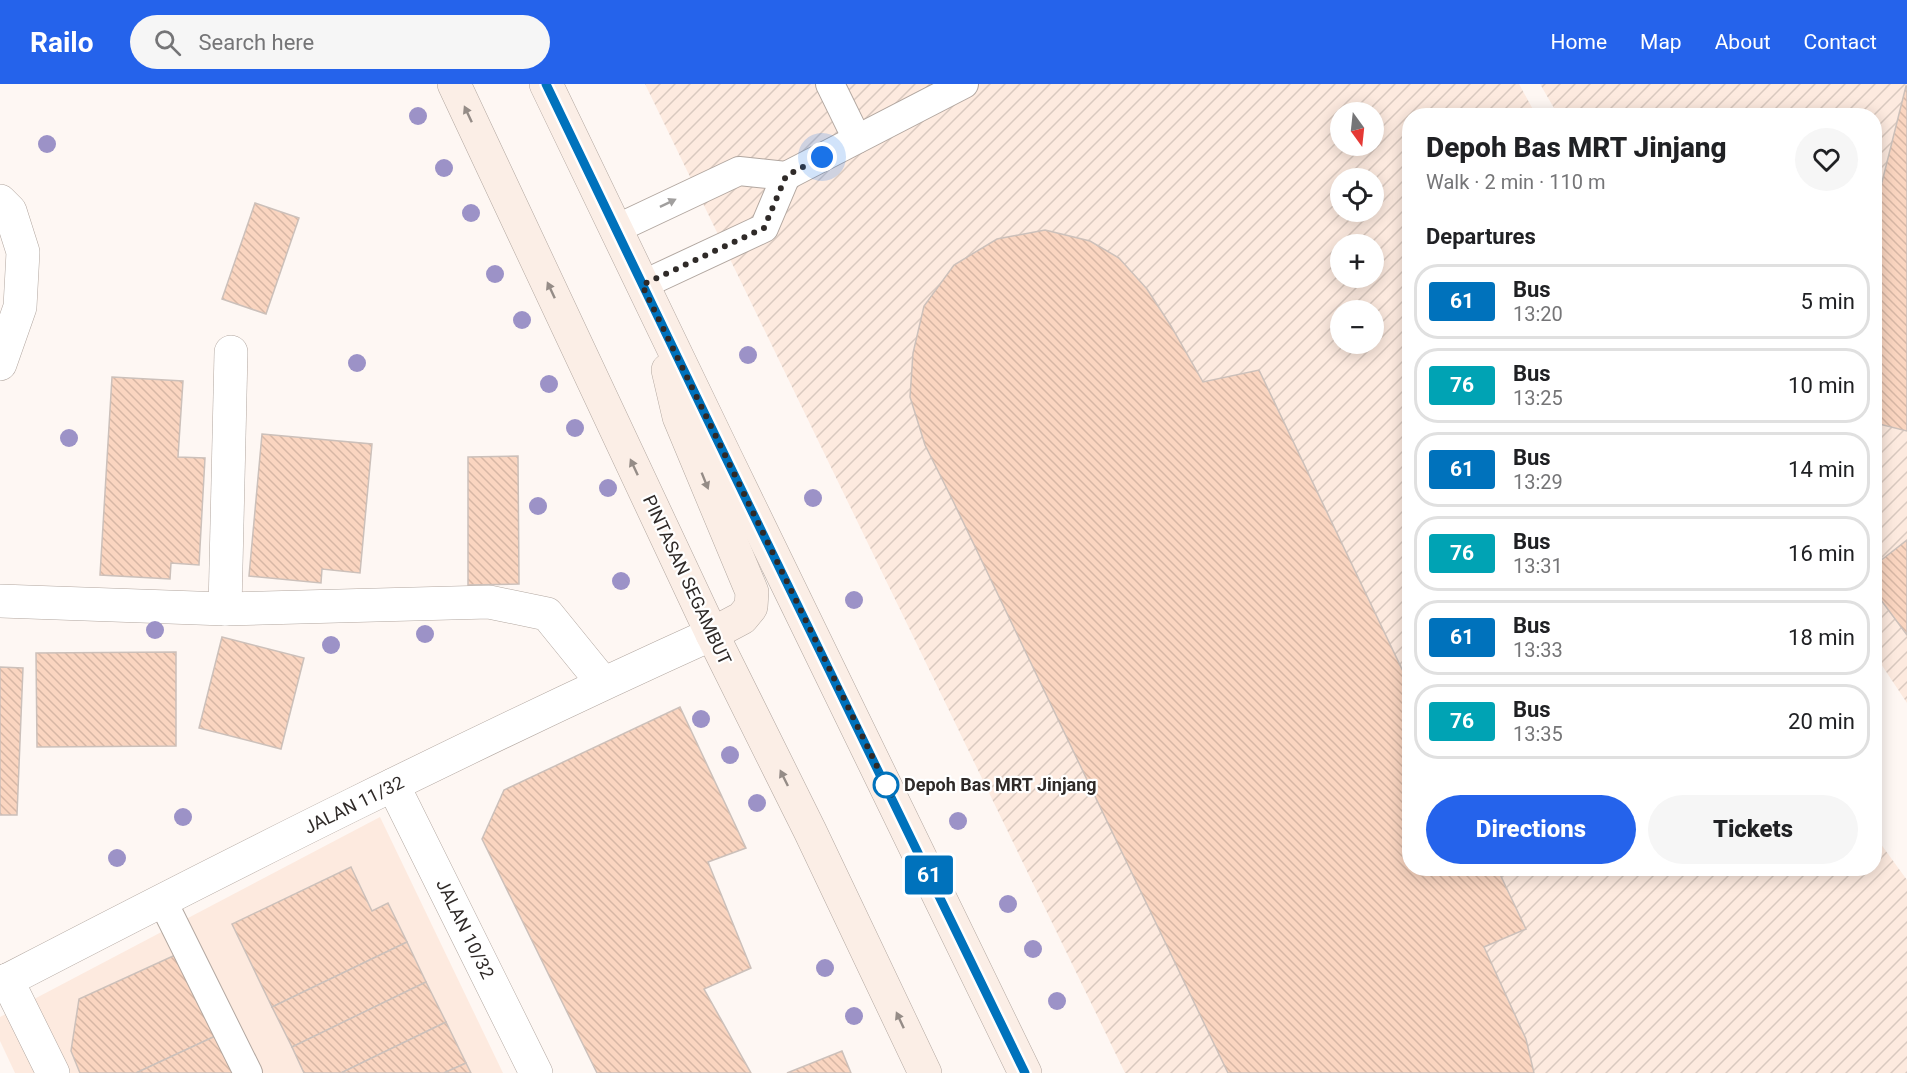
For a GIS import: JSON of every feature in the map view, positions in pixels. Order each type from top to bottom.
[{"type":"main road","name":"PINTASAN SEGAMBUT","points":[[454,84],[712,634],[810,831],[925,1073]]},
{"type":"main road","points":[[546,84],[1025,1073]]},
{"type":"main road","points":[[647,295],[680,417],[752,592],[751,607],[742,618],[712,634]]},
{"type":"street","points":[[0,201],[10,211],[23,252],[20,307],[0,364]]},
{"type":"street","points":[[225,609],[231,352]]},
{"type":"street","points":[[0,601],[225,609],[489,602],[547,614],[603,683]]},
{"type":"street","name":"JALAN 11/32","points":[[4,982],[393,785],[603,683],[712,634]]},
{"type":"street","name":"JALAN 10/32","points":[[393,785],[536,1073]]},
{"type":"street","points":[[4,982],[53,1073]]},
{"type":"lane","points":[[830,84],[857,139]]},
{"type":"lane","points":[[615,229],[740,171],[786,176],[964,84]]},
{"type":"lane","points":[[647,295],[764,228],[786,176]]},
{"type":"lane","points":[[162,900],[248,1073]]},
{"type":"shaded area","points":[[645,84],[1519,84],[1532,108],[1402,108],[1402,876],[1882,876],[1882,846],[1907,880],[1907,1073],[1125,1073]]},
{"type":"shaded area","points":[[1540,84],[1907,84],[1907,703],[1882,666],[1882,108],[1554,108]]},
{"type":"shaded area","points":[[380,817],[503,1073],[15,1073],[0,1041],[0,1017]]},
{"type":"building","points":[[1907,86],[1907,431],[1882,425],[1882,182]]},
{"type":"building","points":[[255,203],[299,218],[266,314],[222,299]]},
{"type":"building","points":[[1045,230],[1090,241],[1119,258],[1147,289],[1203,382],[1259,370],[1402,669],[1402,876],[1501,876],[1526,929],[1484,947],[1526,1039],[1534,1073],[1228,1073],[925,445],[910,397],[913,353],[924,306],[954,265],[997,239]]},
{"type":"building","points":[[112,377],[183,381],[178,457],[205,458],[199,565],[171,563],[170,579],[100,575]]},
{"type":"building","points":[[262,434],[372,444],[360,573],[322,569],[321,583],[249,576]]},
{"type":"building","points":[[518,456],[519,584],[468,585],[468,457]]},
{"type":"building","points":[[1907,540],[1907,635],[1882,601],[1882,560]]},
{"type":"building","points":[[222,637],[304,658],[281,749],[199,728]]},
{"type":"building","points":[[176,652],[176,746],[37,747],[36,653]]},
{"type":"building","points":[[0,667],[23,668],[17,815],[0,815]]},
{"type":"building","points":[[680,707],[746,848],[708,862],[751,968],[704,989],[751,1073],[597,1073],[482,839],[504,790]]},
{"type":"building","points":[[351,867],[372,911],[388,903],[407,942],[272,1007],[232,924]]},
{"type":"building","points":[[407,942],[426,982],[292,1047],[272,1007]]},
{"type":"building","points":[[184,951],[224,1032],[136,1073],[80,1073],[71,1051],[79,999]]},
{"type":"building","points":[[426,982],[446,1022],[341,1073],[304,1073],[292,1047]]},
{"type":"building","points":[[446,1022],[466,1063],[444,1073],[341,1073]]},
{"type":"building","points":[[224,1032],[241,1073],[136,1073]]},
{"type":"building","points":[[842,1051],[851,1073],[787,1073]]},
{"type":"building","points":[[466,1063],[471,1073],[444,1073]]},
{"type":"bus line","name":"61","points":[[546,84],[1025,1073]]},
{"type":"place","name":"Depoh Bas MRT Jinjang","points":[[886,785]]},
{"type":"route","points":[[822,157],[786,176],[764,228],[642,285],[891,795],[886,785]]}]
